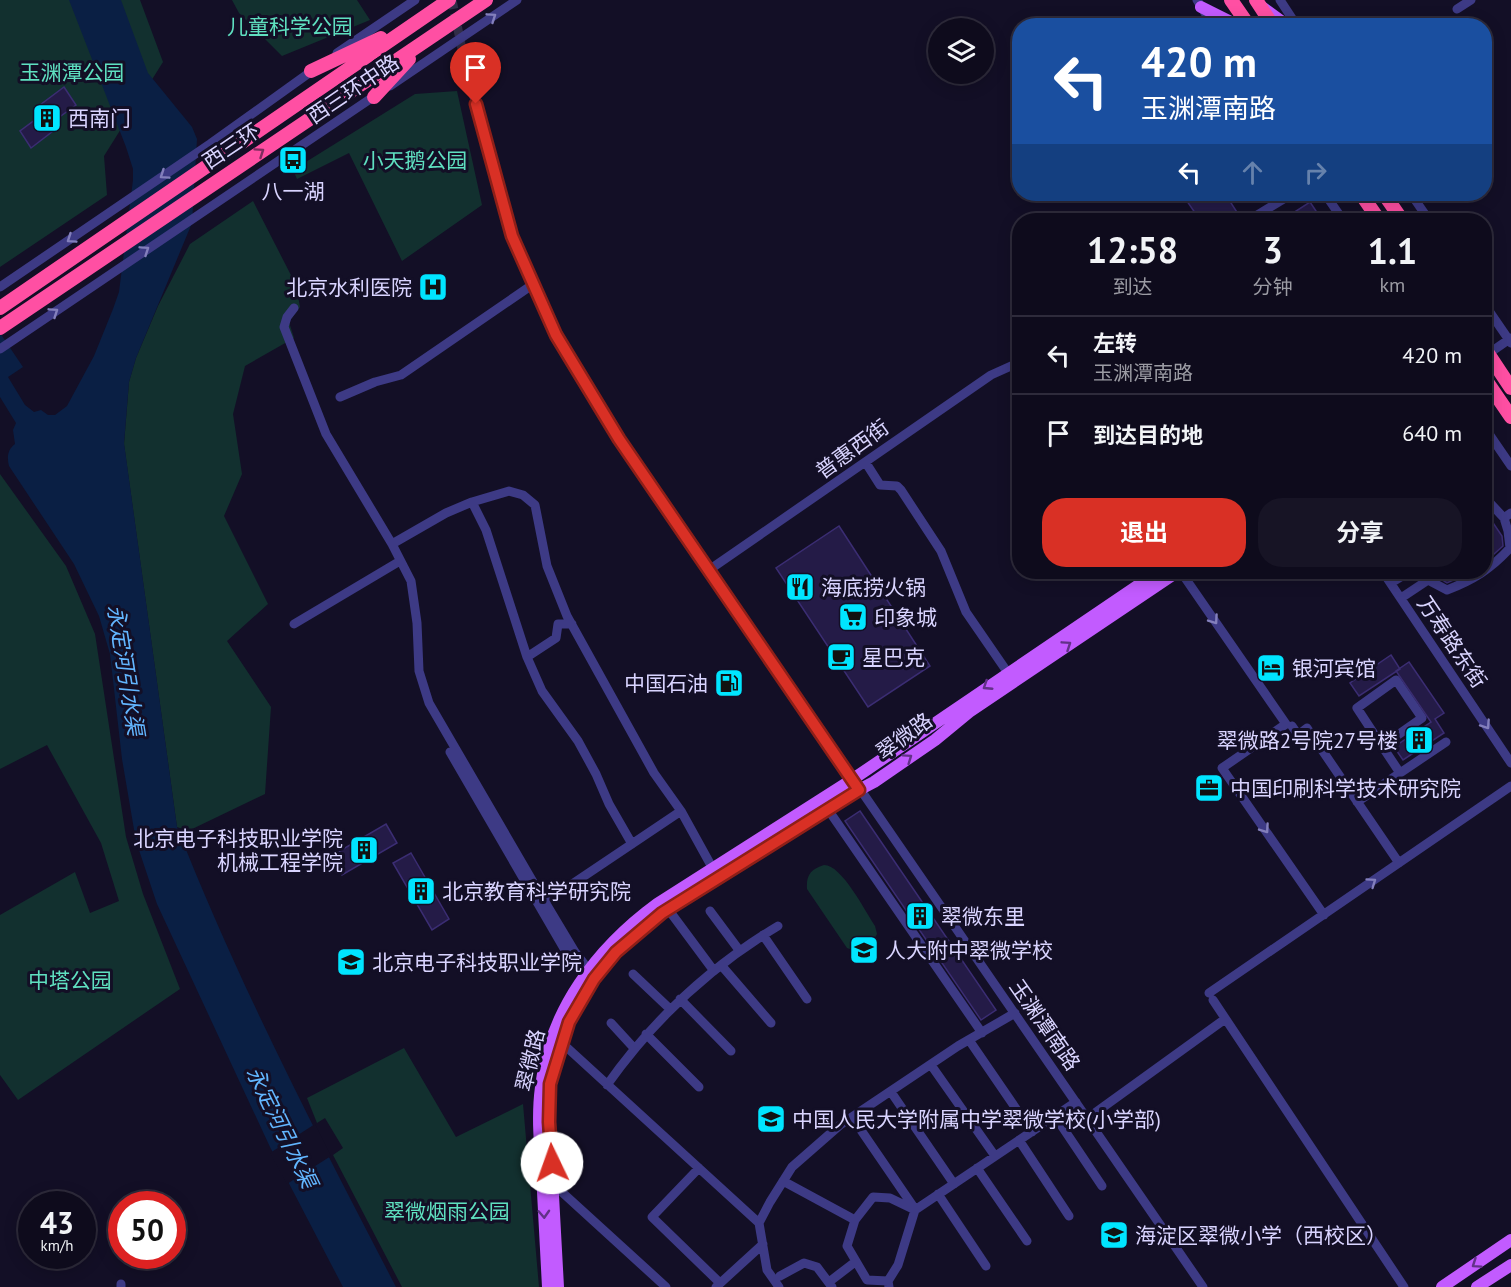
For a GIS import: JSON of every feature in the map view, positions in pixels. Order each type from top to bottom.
[{"type":"highway","name":"西三环","points":[[0,308],[449,0]]},
{"type":"highway","name":"西三环","points":[[1,328],[486,0]]},
{"type":"highway","points":[[1231,0],[1243,18]]},
{"type":"highway","points":[[1258,3],[1268,18]]},
{"type":"highway","points":[[311,71],[418,21]]},
{"type":"highway","points":[[374,97],[427,40]]},
{"type":"highway","points":[[1492,359],[1511,388]]},
{"type":"highway","points":[[1492,389],[1511,417]]},
{"type":"main road","points":[[1258,3],[1278,18]]},
{"type":"main road","points":[[1199,4],[1224,18]]},
{"type":"main road","name":"翠微路","points":[[558,1287],[549,1122],[550,1084],[569,1022],[589,974],[668,909],[826,808],[1008,673],[1148,579]]},
{"type":"main road","name":"翠微路","points":[[548,1287],[539,1123],[541,1086],[548,1049],[561,1017],[589,974],[632,923],[713,868],[856,784],[926,746],[969,712],[1168,579]]},
{"type":"main road","points":[[1442,1287],[1511,1240]]},
{"type":"main road","points":[[1477,1287],[1511,1265]]},
{"type":"street","name":"西三环中路","points":[[0,287],[210,144],[415,0]]},
{"type":"street","name":"西三环中路","points":[[0,349],[517,0]]},
{"type":"street","points":[[1280,0],[1292,18]]},
{"type":"street","points":[[1457,9],[1471,0]]},
{"type":"street","points":[[1199,4],[1208,18]]},
{"type":"street","name":"玉渊潭南路","points":[[465,64],[512,236],[556,335],[619,439],[1203,1287]]},
{"type":"street","points":[[1261,213],[1280,201]]},
{"type":"street","points":[[340,398],[375,382],[401,375],[532,285]]},
{"type":"street","points":[[294,308],[287,316],[284,327],[312,404],[326,434],[392,544],[411,581],[417,623],[418,671],[429,703],[543,904],[589,974]]},
{"type":"street","points":[[1492,315],[1510,340],[1492,349]]},
{"type":"street","name":"普惠西街","points":[[709,570],[991,375],[1012,366]]},
{"type":"street","points":[[1492,438],[1511,466]]},
{"type":"street","points":[[866,463],[880,485],[897,486],[901,490],[941,551],[966,612],[1008,673]]},
{"type":"street","points":[[392,544],[446,513],[471,502],[508,491],[523,495],[535,505],[547,566],[572,624],[654,773],[681,810],[713,868]]},
{"type":"street","points":[[471,502],[486,530],[527,657],[542,691],[578,741],[632,844]]},
{"type":"street","points":[[1492,505],[1507,516],[1510,548],[1492,566]]},
{"type":"street","points":[[294,624],[400,561]]},
{"type":"street","points":[[1184,579],[1286,724],[1222,768],[1324,915]]},
{"type":"street","name":"万寿路东街","points":[[1388,579],[1511,763]]},
{"type":"street","points":[[1391,583],[1398,579]]},
{"type":"street","points":[[1401,598],[1422,579]]},
{"type":"street","points":[[1430,579],[1447,590],[1476,579]]},
{"type":"street","points":[[527,657],[556,638],[558,624],[572,624]]},
{"type":"street","points":[[1382,746],[1422,718],[1396,680],[1357,708],[1382,746],[1400,773]]},
{"type":"street","points":[[1292,726],[1298,735],[1308,728],[1399,863]]},
{"type":"street","points":[[1358,802],[1446,742]]},
{"type":"street","points":[[1404,1287],[1211,997],[1324,915],[1511,786]]},
{"type":"street","points":[[826,808],[982,1033]]},
{"type":"street","points":[[543,904],[681,810]]},
{"type":"street","points":[[668,909],[717,968],[771,1023]]},
{"type":"street","points":[[710,911],[739,950]]},
{"type":"street","points":[[607,1084],[633,1047],[680,999],[739,950],[778,926]]},
{"type":"street","points":[[763,935],[807,999]]},
{"type":"street","points":[[633,974],[670,1009]]},
{"type":"street","points":[[680,999],[730,1050]]},
{"type":"street","points":[[759,1223],[792,1167],[852,1117],[969,1040],[1015,1013]]},
{"type":"street","points":[[1088,1118],[1225,1019]]},
{"type":"street","points":[[611,1023],[633,1047]]},
{"type":"street","points":[[646,1034],[699,1087]]},
{"type":"street","points":[[969,1040],[1032,1132]]},
{"type":"street","points":[[562,1043],[759,1223],[767,1270],[779,1287]]},
{"type":"street","points":[[931,1065],[995,1156]]},
{"type":"street","points":[[891,1092],[954,1184]]},
{"type":"street","points":[[915,1209],[890,1198],[873,1197],[855,1220],[848,1246],[867,1280],[888,1284],[898,1265],[915,1209],[1076,1102]]},
{"type":"street","points":[[1055,1116],[1102,1186]]},
{"type":"street","points":[[852,1117],[915,1209]]},
{"type":"street","points":[[1019,1140],[1069,1216]]},
{"type":"street","points":[[699,1168],[652,1218],[718,1285],[763,1244]]},
{"type":"street","points":[[977,1168],[1027,1241]]},
{"type":"street","points":[[783,1181],[855,1220]]},
{"type":"street","points":[[553,1184],[666,1287]]},
{"type":"street","points":[[938,1194],[986,1266]]},
{"type":"street","points":[[780,1276],[804,1263],[817,1268],[830,1284],[855,1262]]},
{"type":"green space","name":"玉渊潭公园","points":[[0,0],[140,0],[163,62],[104,156],[107,195],[0,267]]},
{"type":"green space","name":"儿童科学公园","points":[[232,0],[357,0],[370,20],[282,56],[239,13]]},
{"type":"green space","name":"小天鹅公园","points":[[457,91],[482,205],[402,261],[349,153],[297,179],[293,170],[415,94]]},
{"type":"green space","points":[[253,201],[296,285],[300,307],[289,322],[294,338],[245,366],[233,414],[242,474],[224,516],[268,604],[227,641],[271,707],[265,794],[188,831],[177,827],[124,444],[129,382],[136,358],[158,306],[190,244]]},
{"type":"green space","name":"中塔公园","points":[[0,474],[66,566],[95,634],[126,837],[143,894],[180,989],[18,1100],[0,1075],[0,915],[75,872],[90,913],[119,901],[101,843],[47,745],[0,769]]},
{"type":"green space","points":[[824,865],[838,872],[845,880],[875,926],[877,934],[868,950],[858,952],[847,948],[807,889],[810,873]]},
{"type":"green space","name":"翠微烟雨公园","points":[[404,1048],[456,1137],[523,1104],[539,1287],[402,1287],[333,1155],[343,1148],[325,1118],[317,1123],[307,1098]]},
{"type":"water","name":"永定河引水渠","points":[[69,0],[121,0],[148,73],[192,127],[197,139],[192,223],[136,358],[129,382],[124,443],[177,827],[253,1002],[396,1287],[343,1287],[270,1147],[157,904],[136,841],[122,759],[110,654],[99,616],[74,564],[9,466],[8,454],[15,444],[13,430],[16,423],[0,397],[0,333],[23,367],[8,377],[25,405],[34,412],[41,410],[48,415],[55,415],[67,406],[94,356],[119,292],[133,169]]},
{"type":"pier","points":[[315,1124],[331,1156],[287,1184],[270,1153]]},
{"type":"building","name":"西南门","points":[[64,87],[76,105],[54,121],[57,128],[31,148],[20,131],[40,116],[36,108]]},
{"type":"building","points":[[1187,201],[1234,201],[1231,203],[1237,213],[1221,212],[1195,213]]},
{"type":"building","points":[[1310,202],[1317,213],[1293,213]]},
{"type":"building","points":[[1492,521],[1502,536],[1503,546],[1492,556]]},
{"type":"building","name":"印象城","points":[[839,526],[930,666],[868,707],[776,568]]},
{"type":"building","points":[[1441,579],[1456,579],[1447,583]]},
{"type":"building","points":[[1391,655],[1400,669],[1359,696],[1350,683]]},
{"type":"building","points":[[1409,662],[1444,713],[1435,719],[1444,733],[1403,760],[1394,747],[1431,722],[1396,671]]},
{"type":"building","name":"翠微东里","points":[[860,811],[996,1010],[981,1020],[845,821]]},
{"type":"building","name":"北京电子科技职业学院 机械工程学院","points":[[386,824],[397,843],[342,875],[331,856]]},
{"type":"building","name":"北京教育科学研究院","points":[[411,853],[449,919],[432,930],[393,863]]},
{"type":"tunnel","points":[[452,0],[465,64]]},
{"type":"place","name":"西南门","points":[[47,118]]},
{"type":"place","name":"八一湖","points":[[293,160]]},
{"type":"place","name":"北京水利医院","points":[[433,287]]},
{"type":"place","name":"海底捞火锅","points":[[800,587]]},
{"type":"place","name":"印象城","points":[[853,617]]},
{"type":"place","name":"星巴克","points":[[841,657]]},
{"type":"place","name":"银河宾馆","points":[[1271,668]]},
{"type":"place","name":"中国石油","points":[[729,683]]},
{"type":"place","name":"翠微路2号院27号楼","points":[[1419,740]]},
{"type":"place","name":"中国印刷科学技术研究院","points":[[1209,788]]},
{"type":"place","name":"北京电子科技职业学院 机械工程学院","points":[[364,850]]},
{"type":"place","name":"北京教育科学研究院","points":[[421,891]]},
{"type":"place","name":"翠微东里","points":[[920,916]]},
{"type":"place","name":"人大附中翠微学校","points":[[864,950]]},
{"type":"place","name":"北京电子科技职业学院","points":[[351,962]]},
{"type":"place","name":"中国人民大学附属中学翠微学校(小学部)","points":[[771,1119]]},
{"type":"place","name":"海淀区翠微小学（西校区）","points":[[1114,1235]]},
{"type":"route","points":[[476,104],[512,236],[556,335],[619,439],[859,790],[836,802],[662,913],[616,952],[585,993],[569,1022],[559,1051],[550,1084],[549,1122],[552,1163]]}]
